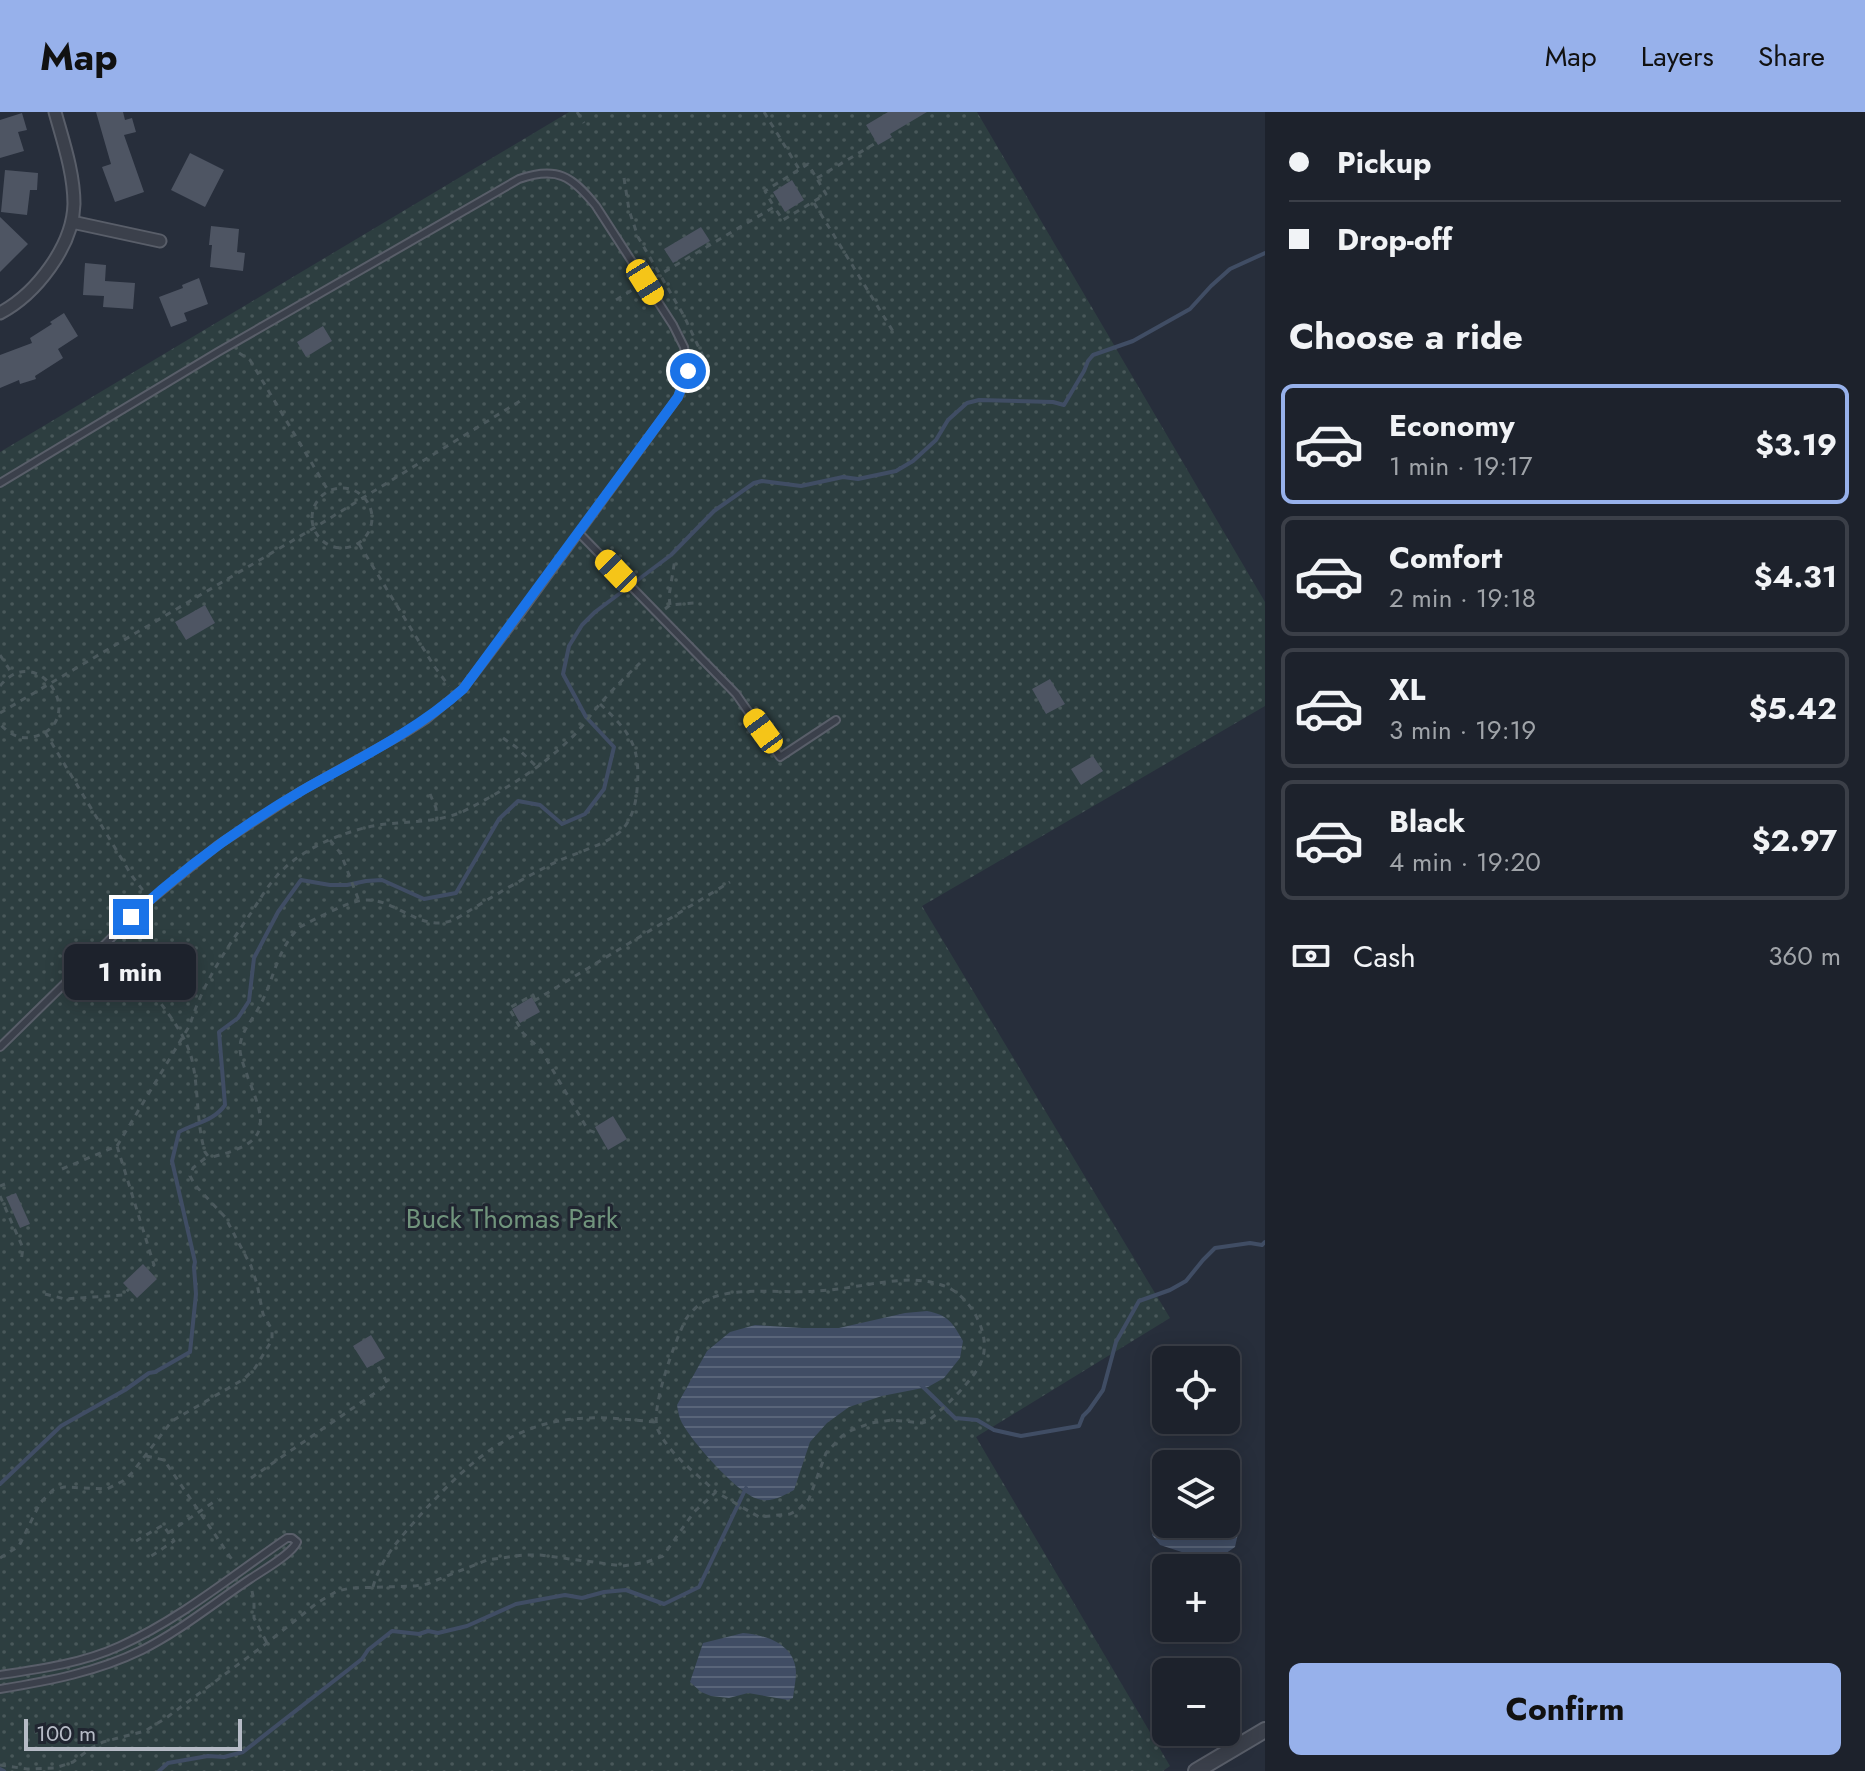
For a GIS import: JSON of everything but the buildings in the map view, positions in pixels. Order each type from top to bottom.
[{"type":"street","points":[[0,313],[22,299],[48,271],[72,222],[73,192],[55,112]]},
{"type":"street","points":[[72,222],[160,241]]},
{"type":"street","points":[[1196,1771],[1265,1730]]},
{"type":"lane","points":[[0,483],[229,346],[519,179],[537,172],[555,173],[585,191],[604,216],[684,347],[688,371],[678,397],[463,689],[427,719],[301,791],[218,845],[150,899],[0,1047]]},
{"type":"lane","points":[[579,533],[736,694],[780,757],[836,720]]},
{"type":"lane","points":[[0,1675],[74,1661],[120,1646],[177,1614],[287,1538],[297,1542],[294,1548],[266,1568],[143,1649],[79,1674],[0,1689]]},
{"type":"path","points":[[577,112],[584,123]]},
{"type":"path","points":[[764,112],[799,169]]},
{"type":"path","points":[[817,178],[874,144]]},
{"type":"path","points":[[808,164],[817,178],[826,194],[783,220],[765,191],[808,164]]},
{"type":"path","points":[[624,178],[635,228],[684,316],[709,369]]},
{"type":"path","points":[[813,202],[894,333]]},
{"type":"path","points":[[616,300],[774,207]]},
{"type":"path","points":[[229,346],[250,360],[329,492]]},
{"type":"path","points":[[0,713],[314,528],[525,398]]},
{"type":"path","points":[[341,488],[363,497],[371,511],[372,521],[369,531],[359,543],[338,548],[321,540],[314,528],[313,512],[323,495],[341,488]]},
{"type":"path","points":[[359,543],[434,666],[456,695]]},
{"type":"path","points":[[670,605],[675,559]]},
{"type":"path","points":[[659,615],[670,605],[695,603]]},
{"type":"path","points":[[0,655],[13,675]]},
{"type":"path","points":[[62,1169],[117,1146],[190,1025],[212,973],[280,872],[300,856],[330,840],[375,826],[450,817],[474,806],[556,753],[640,663]]},
{"type":"path","points":[[0,686],[13,675],[31,673],[51,683],[59,701],[55,722],[38,736],[16,736],[0,724]]},
{"type":"path","points":[[0,1558],[22,1541],[48,1493],[59,1487],[111,1488],[131,1474],[172,1421],[244,1379],[255,1368],[272,1340],[272,1330],[263,1314],[251,1266],[228,1221],[190,1176],[193,1168],[208,1156],[217,1156],[252,1141],[260,1129],[261,1113],[242,1061],[241,1039],[293,934],[300,927],[359,901],[384,903],[428,923],[444,924],[547,867],[622,831],[636,796],[638,759],[630,737],[600,704]]},
{"type":"path","points":[[45,732],[132,876],[150,899]]},
{"type":"path","points":[[503,738],[537,767]]},
{"type":"path","points":[[430,794],[437,820]]},
{"type":"path","points":[[330,840],[341,854],[359,901]]},
{"type":"path","points":[[599,1134],[588,1130],[541,1050],[523,1033],[509,1008],[533,995],[535,1000],[730,882]]},
{"type":"path","points":[[107,940],[183,1034],[192,1063],[203,1146],[208,1156]]},
{"type":"path","points":[[117,1146],[154,1265],[149,1270]]},
{"type":"path","points":[[0,1196],[23,1248],[21,1262]]},
{"type":"path","points":[[904,1280],[926,1281],[948,1288],[974,1314],[982,1331],[984,1349],[977,1370],[928,1421],[881,1421],[852,1430],[835,1441],[826,1453],[809,1499],[790,1514],[759,1517],[716,1492],[678,1457],[655,1422],[660,1391],[683,1326],[703,1302],[730,1293],[818,1291],[904,1280]]},
{"type":"path","points":[[45,1294],[65,1299],[123,1295],[129,1289]]},
{"type":"path","points":[[251,1478],[388,1384],[376,1363]]},
{"type":"path","points":[[372,1588],[379,1567],[410,1528],[447,1486],[501,1441],[533,1427],[569,1419],[655,1422]]},
{"type":"path","points":[[145,1456],[164,1460],[237,1567]]},
{"type":"path","points":[[0,1765],[27,1769],[55,1768],[73,1762],[103,1742],[145,1731],[328,1596],[344,1589],[427,1584],[487,1560],[523,1555],[623,1566],[647,1562],[663,1556],[694,1512],[716,1492]]},
{"type":"path","points":[[168,1533],[218,1499]]},
{"type":"path","points":[[136,1541],[163,1525],[174,1541],[147,1559]]},
{"type":"path","points":[[250,1585],[254,1618],[267,1643]]},
{"type":"green space","name":"Buck Thomas Park","points":[[569,112],[977,112],[1265,602],[1265,706],[922,906],[1170,1318],[976,1437],[1152,1735],[1152,1746],[1158,1746],[1170,1766],[1163,1771],[0,1771],[0,452]]},
{"type":"water","points":[[927,1311],[945,1318],[956,1329],[963,1341],[960,1358],[944,1378],[928,1387],[882,1396],[849,1407],[827,1423],[810,1442],[794,1490],[781,1497],[768,1500],[749,1495],[705,1454],[681,1421],[677,1405],[707,1351],[730,1332],[755,1325],[839,1328]]},
{"type":"water","points":[[1154,1538],[1237,1538],[1235,1547],[1225,1554],[1188,1554],[1160,1545]]},
{"type":"water","points":[[743,1633],[770,1639],[791,1654],[796,1672],[793,1698],[788,1700],[748,1693],[729,1698],[711,1696],[690,1682],[703,1643]]},
{"type":"waterway","points":[[0,1484],[61,1426],[190,1352],[196,1294],[195,1262],[172,1161],[179,1132],[210,1118],[225,1105],[219,1032],[238,1018],[249,1001],[254,958],[278,912],[301,880],[330,885],[382,880],[424,899],[456,893],[499,819],[518,801],[540,805],[562,824],[585,814],[604,789],[614,747],[586,717],[563,674],[569,646],[582,625],[595,612],[671,555],[714,511],[754,483],[762,481],[801,486],[896,471],[913,461],[936,440],[948,420],[967,403],[979,400],[1064,405],[1093,355],[1133,341],[1190,309],[1230,269],[1265,253]]},
{"type":"waterway","points":[[920,1384],[955,1418],[977,1420],[994,1430],[1021,1436],[1079,1426],[1103,1390],[1116,1342],[1139,1301],[1186,1281],[1215,1248],[1250,1243],[1262,1245],[1265,1242]]},
{"type":"waterway","points":[[159,1771],[168,1763],[243,1752],[362,1659],[368,1650],[392,1631],[438,1633],[467,1626],[516,1604],[565,1595],[582,1598],[626,1590],[664,1604],[699,1587],[746,1488]]},
{"type":"waterway","points":[[0,1769],[4,1771]]},
{"type":"route","points":[[131,917],[218,845],[301,791],[427,719],[463,689],[678,397],[688,371]]}]
